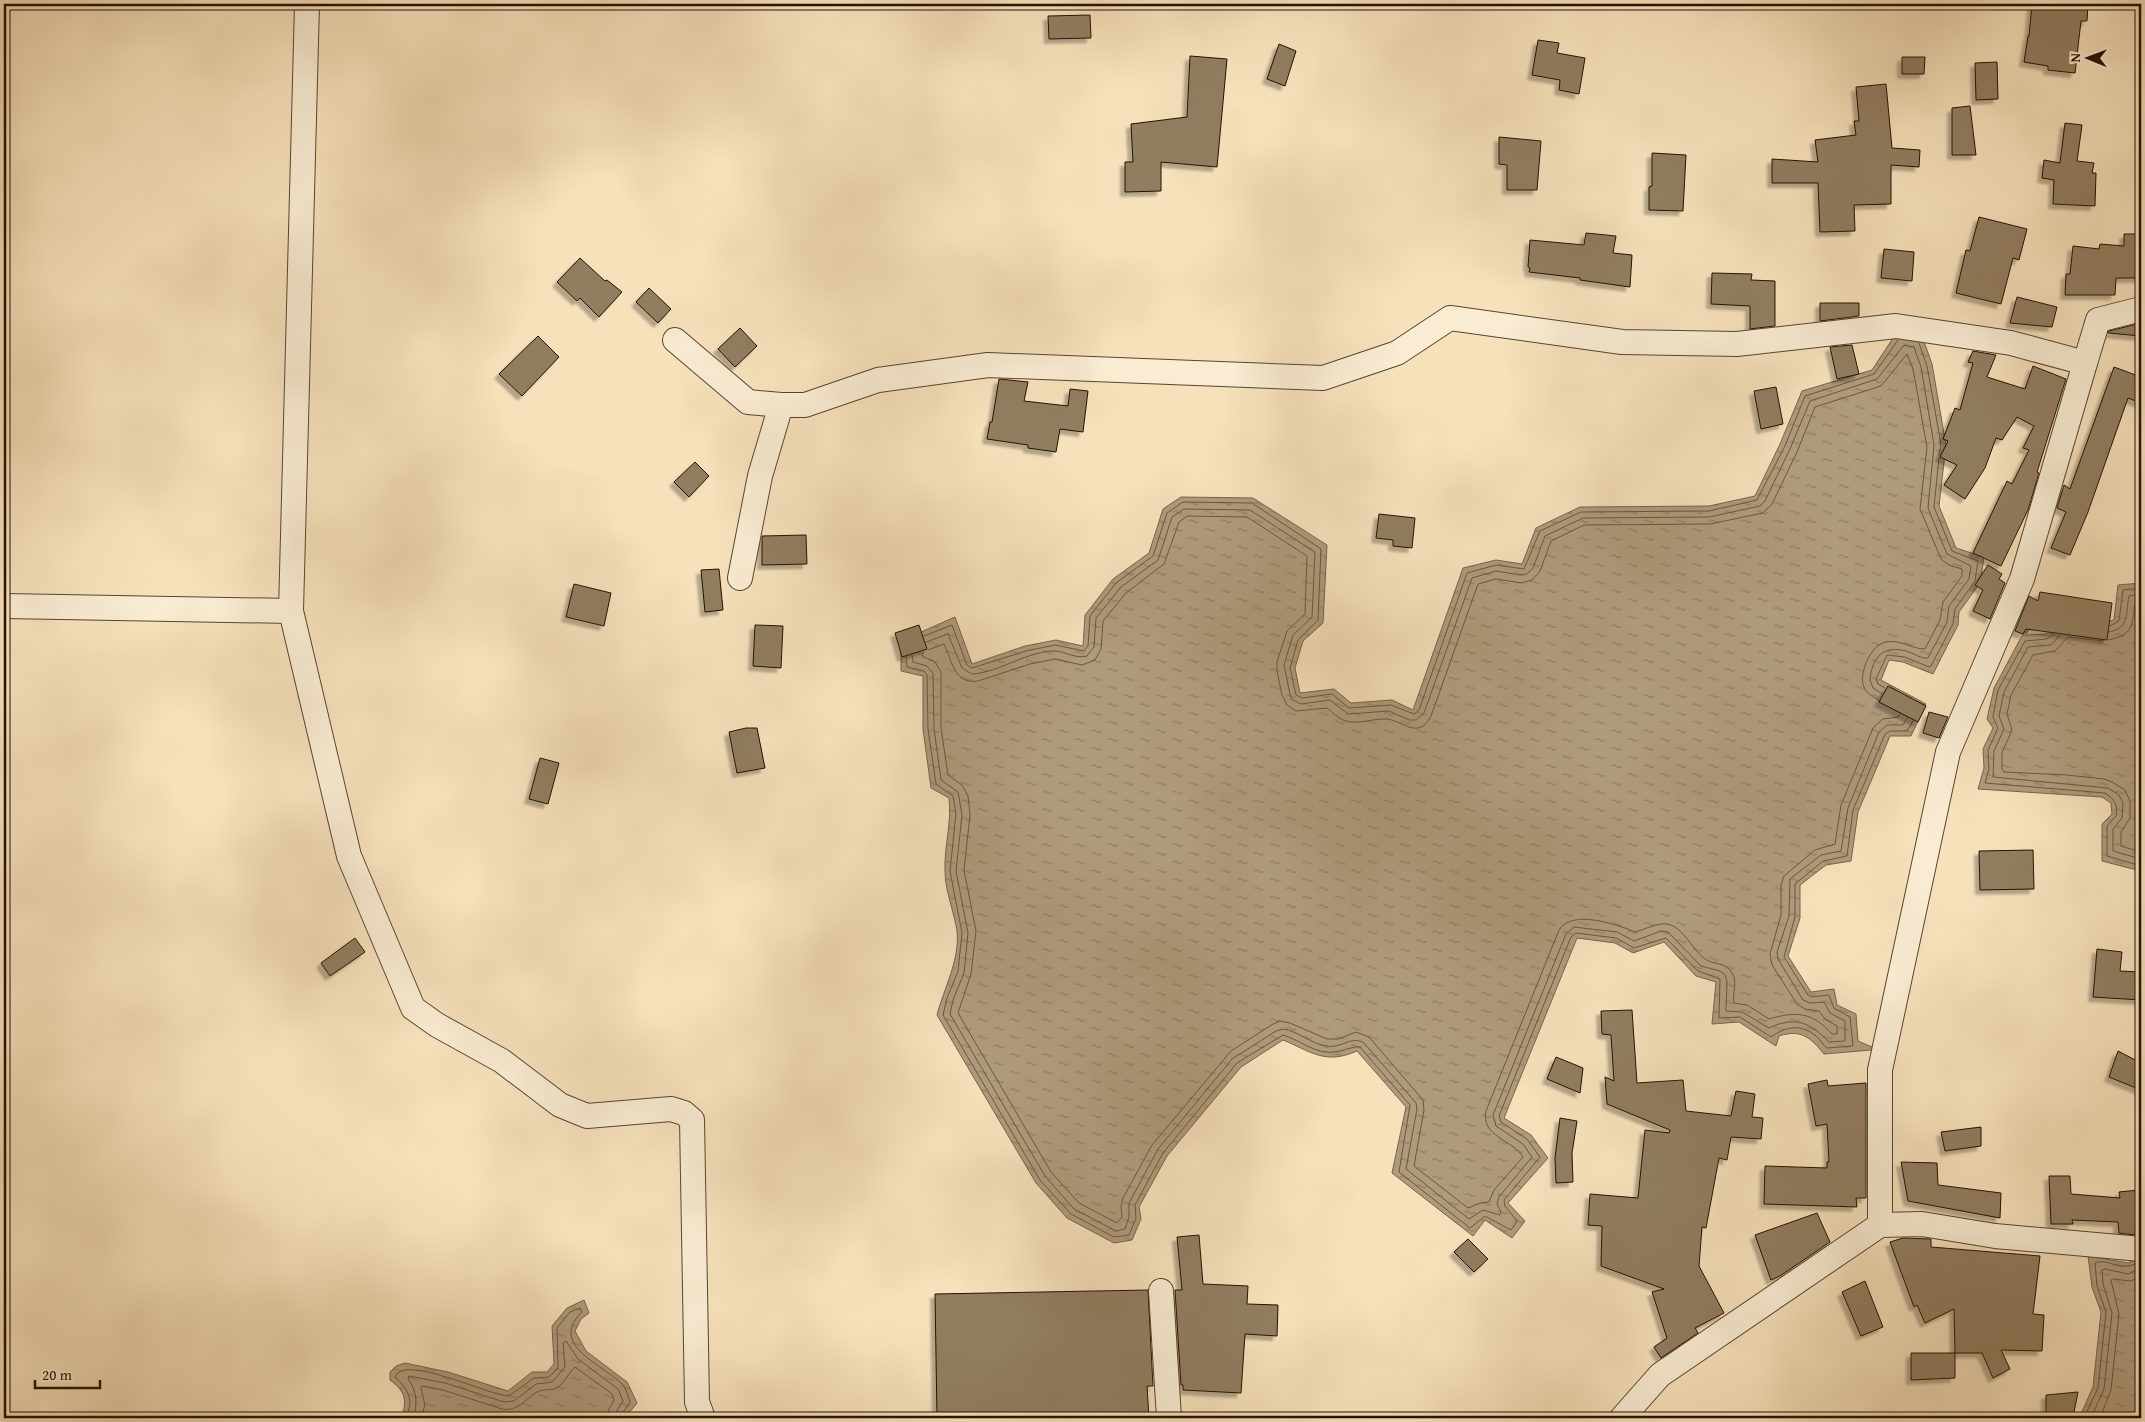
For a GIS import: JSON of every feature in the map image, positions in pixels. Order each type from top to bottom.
[{"type":"street","points":[[307,4],[291,611],[349,856],[413,1008],[437,1025],[502,1060],[560,1105],[587,1116],[671,1109],[684,1113],[692,1120],[697,1402],[703,1418]]},
{"type":"street","points":[[1880,1225],[1880,1070],[1948,752],[2022,579],[2098,320],[2141,309]]},
{"type":"street","points":[[675,340],[748,402],[781,405],[805,405],[878,380],[988,365],[1323,378],[1397,353],[1450,318],[1622,342],[1737,344],[1896,326],[2011,343],[2085,363]]},
{"type":"street","points":[[740,578],[760,476],[781,405]]},
{"type":"street","points":[[4,606],[291,611]]},
{"type":"street","points":[[1622,1418],[1660,1375],[1880,1225],[1922,1224],[1995,1236],[2141,1249]]},
{"type":"street","points":[[1161,1291],[1169,1418]]},
{"type":"water","points":[[1897,332],[1922,336],[1932,364],[1946,445],[1939,506],[1956,548],[1984,557],[1980,583],[1959,612],[1958,625],[1933,674],[1903,662],[1889,660],[1881,680],[1926,704],[1911,736],[1890,736],[1858,812],[1851,861],[1826,865],[1800,885],[1800,918],[1788,956],[1811,992],[1834,989],[1837,1005],[1856,1014],[1858,1041],[1872,1047],[1872,1050],[1824,1054],[1809,1039],[1799,1034],[1793,1033],[1779,1036],[1776,1046],[1739,1022],[1712,1024],[1716,982],[1696,976],[1664,942],[1633,953],[1615,943],[1577,938],[1504,1118],[1531,1135],[1548,1158],[1508,1203],[1525,1221],[1512,1238],[1485,1220],[1473,1236],[1392,1173],[1406,1107],[1357,1051],[1336,1057],[1327,1057],[1283,1040],[1241,1067],[1167,1156],[1139,1207],[1141,1219],[1132,1240],[1114,1243],[1067,1218],[1036,1183],[937,1015],[954,963],[957,942],[956,924],[945,878],[950,807],[949,798],[931,788],[923,729],[923,676],[901,671],[901,649],[912,636],[955,617],[972,664],[1025,646],[1056,640],[1083,646],[1085,615],[1113,579],[1149,553],[1163,509],[1181,497],[1253,498],[1327,545],[1323,623],[1303,641],[1295,668],[1300,693],[1334,689],[1351,703],[1392,700],[1413,710],[1463,568],[1496,560],[1522,564],[1536,528],[1580,507],[1709,506],[1755,496],[1780,444],[1802,391],[1872,370]]},
{"type":"water","points":[[2141,583],[2141,871],[2102,861],[2102,824],[2112,814],[2111,803],[2102,797],[1978,789],[1984,768],[1983,749],[1993,728],[1987,719],[1994,688],[2040,602],[2026,635],[2047,634],[2058,617],[2100,623],[2114,620],[2118,585]]},
{"type":"water","points":[[2088,1256],[2128,1263],[2141,1256],[2141,1418],[2071,1418],[2080,1416],[2093,1387],[2101,1312],[2092,1287]]},
{"type":"water","points":[[584,1300],[589,1313],[581,1319],[575,1331],[586,1351],[627,1382],[637,1403],[625,1418],[401,1418],[405,1401],[404,1396],[399,1388],[390,1380],[390,1372],[396,1366],[405,1363],[448,1372],[508,1391],[532,1372],[547,1372],[554,1364],[552,1326],[567,1308]]},
{"type":"building","points":[[2032,4],[2088,4],[2087,21],[2081,21],[2075,73],[2048,70],[2048,66],[2024,62]]},
{"type":"building","points":[[1090,15],[1091,38],[1049,39],[1048,16]]},
{"type":"building","points":[[1538,40],[1559,43],[1557,53],[1585,58],[1579,94],[1559,90],[1560,80],[1532,75]]},
{"type":"building","points":[[1279,44],[1296,51],[1285,86],[1267,79]]},
{"type":"building","points":[[1190,56],[1227,59],[1217,167],[1161,162],[1161,191],[1125,192],[1125,162],[1133,162],[1131,124],[1187,117]]},
{"type":"building","points":[[1902,57],[1925,57],[1924,74],[1902,74]]},
{"type":"building","points":[[1997,62],[1998,99],[1976,100],[1975,63]]},
{"type":"building","points":[[1886,84],[1892,148],[1920,150],[1919,167],[1891,165],[1891,204],[1854,205],[1855,231],[1820,232],[1818,183],[1772,183],[1772,159],[1818,162],[1815,140],[1856,135],[1854,121],[1859,121],[1856,87]]},
{"type":"building","points":[[1970,106],[1976,155],[1952,155],[1952,108]]},
{"type":"building","points":[[2065,123],[2082,125],[2077,161],[2094,163],[2092,173],[2096,173],[2095,206],[2053,204],[2054,180],[2042,178],[2044,160],[2060,163]]},
{"type":"building","points":[[1499,137],[1541,141],[1537,190],[1507,190],[1507,165],[1499,164]]},
{"type":"building","points":[[1652,153],[1686,155],[1683,211],[1649,210],[1649,187],[1652,186]]},
{"type":"building","points":[[1979,217],[2027,229],[2019,260],[2013,258],[2001,304],[1956,293],[1966,250],[1970,251]]},
{"type":"building","points":[[1586,233],[1616,236],[1613,253],[1632,255],[1630,287],[1580,280],[1580,278],[1529,272],[1530,240],[1584,245]]},
{"type":"building","points":[[2124,234],[2141,234],[2141,278],[2116,278],[2115,295],[2065,295],[2066,274],[2070,274],[2073,246],[2099,249],[2100,244],[2124,246]]},
{"type":"building","points":[[1884,249],[1914,252],[1912,281],[1881,278]]},
{"type":"building","points":[[580,258],[605,281],[607,280],[622,292],[599,317],[580,298],[577,301],[557,282]]},
{"type":"building","points":[[1712,273],[1752,274],[1751,280],[1775,281],[1775,326],[1750,329],[1750,306],[1711,304]]},
{"type":"building","points":[[649,288],[671,309],[658,323],[636,302]]},
{"type":"building","points":[[2017,297],[2057,307],[2052,327],[2010,323]]},
{"type":"building","points":[[1820,303],[1859,303],[1859,316],[1820,321]]},
{"type":"building","points":[[2141,323],[2141,336],[2108,333],[2109,331]]},
{"type":"building","points":[[740,328],[757,346],[735,367],[718,349]]},
{"type":"building","points":[[538,336],[559,357],[522,396],[499,374]]},
{"type":"building","points":[[1852,345],[1859,374],[1837,379],[1830,347]]},
{"type":"building","points":[[1973,351],[1996,355],[1987,377],[2025,389],[2033,366],[2066,379],[2037,472],[2039,473],[2028,510],[2001,566],[1973,553],[2007,481],[2012,484],[2029,450],[2023,448],[2034,426],[2017,417],[2002,440],[1996,438],[1985,468],[1965,499],[1944,485],[1957,465],[1940,457],[1948,441],[1943,439],[1955,408],[1960,410],[1973,363],[1968,362]]},
{"type":"building","points":[[2114,367],[2141,377],[2141,403],[2128,398],[2088,512],[2070,555],[2051,548],[2066,512],[2057,508],[2064,485],[2070,489]]},
{"type":"building","points":[[999,379],[1028,382],[1024,401],[1068,406],[1070,389],[1088,391],[1083,432],[1060,429],[1056,452],[1028,448],[1028,445],[987,439],[990,422],[992,422]]},
{"type":"building","points":[[1776,387],[1783,424],[1761,429],[1754,391]]},
{"type":"building","points":[[695,462],[709,476],[689,497],[674,482]]},
{"type":"building","points":[[1379,514],[1415,518],[1412,548],[1393,546],[1393,540],[1376,538]]},
{"type":"building","points":[[806,535],[807,564],[762,565],[762,536]]},
{"type":"building","points":[[1988,565],[2002,574],[1999,579],[2005,583],[1990,619],[1973,611],[1983,590],[1975,585]]},
{"type":"building","points":[[719,569],[723,610],[705,612],[701,570]]},
{"type":"building","points":[[574,584],[611,593],[604,626],[566,617]]},
{"type":"building","points":[[2040,592],[2112,603],[2107,640],[2026,629],[2023,634],[2015,631],[2029,596],[2038,601]]},
{"type":"building","points":[[755,625],[783,626],[781,668],[753,666]]},
{"type":"building","points":[[919,625],[927,649],[902,657],[895,633]]},
{"type":"building","points":[[1888,686],[1926,706],[1918,722],[1879,702]]},
{"type":"building","points":[[1929,712],[1948,717],[1939,738],[1923,733]]},
{"type":"building","points":[[746,728],[757,728],[765,768],[737,773],[729,732]]},
{"type":"building","points":[[540,758],[559,763],[548,804],[529,799]]},
{"type":"building","points":[[2033,850],[2034,889],[1980,890],[1979,851]]},
{"type":"building","points":[[355,938],[365,952],[330,976],[321,963]]},
{"type":"building","points":[[2097,949],[2122,952],[2120,971],[2141,972],[2141,1000],[2093,997]]},
{"type":"building","points":[[1632,1010],[1637,1083],[1683,1080],[1686,1111],[1731,1116],[1736,1091],[1755,1094],[1752,1117],[1763,1118],[1761,1139],[1731,1137],[1727,1160],[1719,1158],[1706,1228],[1702,1227],[1699,1266],[1724,1313],[1695,1328],[1698,1333],[1661,1358],[1654,1347],[1667,1338],[1652,1292],[1664,1289],[1601,1266],[1602,1226],[1588,1225],[1590,1194],[1638,1198],[1645,1130],[1669,1133],[1670,1130],[1607,1104],[1605,1077],[1614,1081],[1611,1035],[1602,1034],[1601,1011]]},
{"type":"building","points":[[2118,1051],[2141,1063],[2141,1090],[2109,1077]]},
{"type":"building","points":[[1556,1057],[1583,1068],[1580,1093],[1547,1079]]},
{"type":"building","points":[[1827,1080],[1828,1086],[1866,1083],[1866,1198],[1856,1198],[1857,1207],[1764,1204],[1765,1166],[1827,1168],[1827,1162],[1829,1162],[1827,1124],[1816,1126],[1808,1084]]},
{"type":"building","points":[[1560,1118],[1577,1121],[1572,1153],[1573,1182],[1556,1183],[1555,1158]]},
{"type":"building","points":[[1981,1127],[1981,1146],[1945,1151],[1941,1132]]},
{"type":"building","points":[[1901,1162],[1937,1163],[1938,1185],[2001,1193],[2000,1218],[1908,1201]]},
{"type":"building","points":[[2049,1176],[2070,1176],[2071,1194],[2120,1198],[2119,1192],[2139,1190],[2136,1235],[2119,1233],[2118,1222],[2072,1220],[2073,1224],[2051,1224]]},
{"type":"building","points":[[1817,1213],[1830,1242],[1780,1276],[1771,1280],[1755,1235]]},
{"type":"building","points":[[1199,1235],[1203,1284],[1248,1286],[1247,1304],[1278,1305],[1277,1336],[1245,1334],[1241,1393],[1183,1390],[1183,1385],[1181,1385],[1175,1290],[1182,1290],[1177,1237]]},
{"type":"building","points":[[1903,1238],[1931,1239],[1931,1247],[2040,1256],[2033,1314],[2044,1315],[2042,1351],[2001,1350],[2010,1369],[1993,1378],[1982,1353],[1955,1353],[1954,1309],[1925,1323],[1917,1305],[1914,1307],[1890,1242]]},
{"type":"building","points":[[1468,1239],[1488,1259],[1474,1272],[1454,1252]]},
{"type":"building","points":[[1865,1281],[1883,1327],[1861,1336],[1842,1292]]},
{"type":"building","points":[[1148,1290],[1153,1386],[1147,1386],[1149,1418],[937,1418],[935,1294]]},
{"type":"building","points":[[1911,1353],[1955,1353],[1955,1378],[1911,1380]]},
{"type":"building","points":[[2078,1392],[2074,1412],[2046,1417],[2046,1395]]}]
